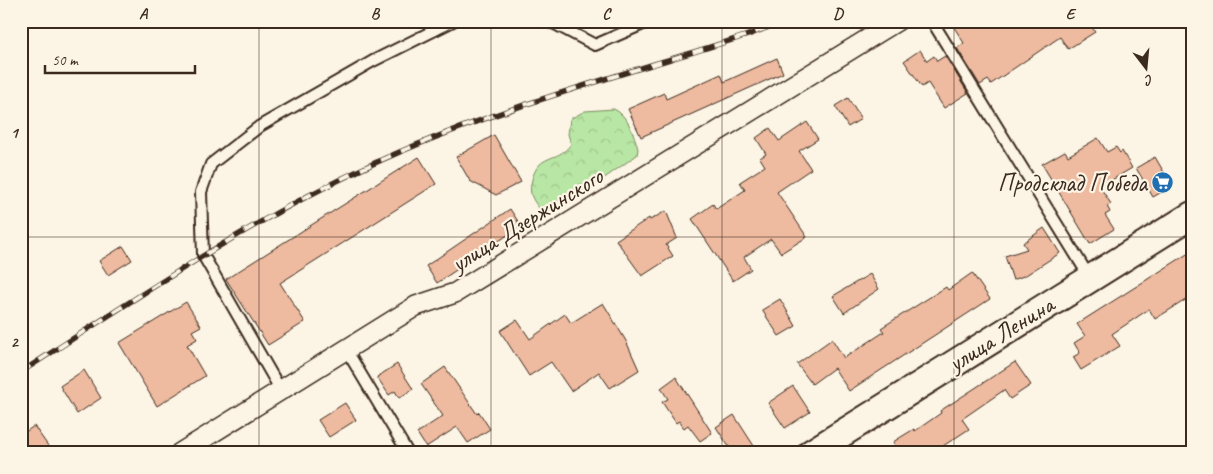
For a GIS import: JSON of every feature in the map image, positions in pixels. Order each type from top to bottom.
[{"type":"main road","name":"улица Ленина","points":[[811,453],[1192,215]]},
{"type":"street","name":"улица Дзержинского","points":[[180,453],[280,389],[347,351],[416,306],[455,293],[897,21]]},
{"type":"lane","points":[[280,389],[203,255],[201,192],[210,164],[260,126],[373,61],[453,21]]},
{"type":"lane","points":[[543,21],[555,24],[595,45],[650,21]]},
{"type":"lane","points":[[932,21],[1090,278]]},
{"type":"lane","points":[[347,351],[408,453]]},
{"type":"green space","points":[[614,109],[623,116],[630,126],[638,149],[637,155],[562,208],[552,211],[540,209],[531,194],[534,174],[543,162],[560,154],[571,144],[568,134],[570,119],[585,111]]},
{"type":"building","points":[[950,21],[1088,21],[1095,32],[1068,49],[1060,37],[991,84],[988,80],[980,85],[957,48],[964,43]]},
{"type":"building","points":[[920,50],[927,61],[934,56],[937,61],[945,56],[968,93],[944,108],[928,83],[922,87],[904,61]]},
{"type":"building","points":[[777,58],[783,73],[641,137],[628,109],[664,93],[666,99],[721,74],[724,82]]},
{"type":"building","points":[[848,98],[861,119],[848,127],[835,106]]},
{"type":"building","points":[[807,122],[818,139],[799,151],[811,169],[777,192],[807,237],[781,253],[771,239],[744,257],[751,269],[733,281],[692,219],[713,204],[716,209],[745,190],[740,182],[765,166],[760,158],[766,154],[756,138],[770,128],[779,141]]},
{"type":"building","points":[[494,135],[521,182],[496,195],[470,181],[456,157]]},
{"type":"building","points":[[1098,138],[1107,152],[1116,147],[1120,153],[1122,151],[1132,168],[1100,187],[1111,204],[1107,206],[1110,212],[1105,215],[1114,229],[1090,244],[1042,164],[1065,151],[1068,156]]},
{"type":"building","points":[[419,157],[436,184],[280,283],[305,322],[268,345],[226,279]]},
{"type":"building","points":[[1155,157],[1172,186],[1153,197],[1136,168]]},
{"type":"building","points":[[510,209],[521,226],[437,283],[426,266]]},
{"type":"building","points":[[666,211],[677,238],[666,245],[673,256],[642,276],[616,240],[649,218],[650,220]]},
{"type":"building","points":[[1044,228],[1060,253],[1026,275],[1013,280],[1005,256],[1027,249],[1023,243]]},
{"type":"building","points":[[123,246],[132,260],[108,275],[99,261]]},
{"type":"building","points":[[1192,251],[1192,296],[1155,319],[1149,309],[1112,334],[1120,346],[1081,370],[1073,357],[1080,353],[1074,343],[1085,336],[1077,324]]},
{"type":"building","points":[[972,273],[990,299],[849,391],[834,368],[812,384],[797,364],[832,339],[844,358],[884,332],[881,328],[946,287],[948,290]]},
{"type":"building","points":[[870,274],[879,289],[844,313],[833,296]]},
{"type":"building","points":[[780,299],[796,326],[779,336],[762,310]]},
{"type":"building","points":[[186,302],[201,326],[192,331],[197,339],[187,345],[205,376],[157,406],[119,343]]},
{"type":"building","points":[[603,303],[626,341],[639,370],[610,388],[599,372],[571,391],[551,362],[529,376],[500,331],[517,320],[530,339],[565,314],[571,323]]},
{"type":"building","points":[[1015,362],[1031,385],[1010,399],[1004,390],[962,419],[969,429],[943,446],[948,453],[899,453],[893,442],[914,429],[915,431],[941,413],[940,411]]},
{"type":"building","points":[[397,364],[413,389],[399,398],[395,391],[389,395],[377,377]]},
{"type":"building","points":[[445,367],[477,414],[479,412],[490,429],[468,443],[457,427],[426,447],[417,433],[443,416],[421,384]]},
{"type":"building","points":[[84,370],[101,398],[77,414],[60,386]]},
{"type":"building","points":[[676,377],[712,433],[700,441],[688,425],[684,428],[679,421],[676,423],[662,402],[668,399],[661,388]]},
{"type":"building","points":[[793,386],[810,412],[785,428],[768,403]]},
{"type":"building","points":[[345,403],[356,420],[329,437],[318,420]]},
{"type":"building","points":[[734,415],[754,446],[744,453],[733,453],[716,427]]},
{"type":"building","points":[[34,426],[53,453],[21,453],[21,435]]},
{"type":"railway","points":[[21,372],[233,238],[321,189],[366,167],[459,128],[507,111],[748,35],[784,21]]},
{"type":"place","name":"Продсклад Победа","points":[[1163,183]]}]
